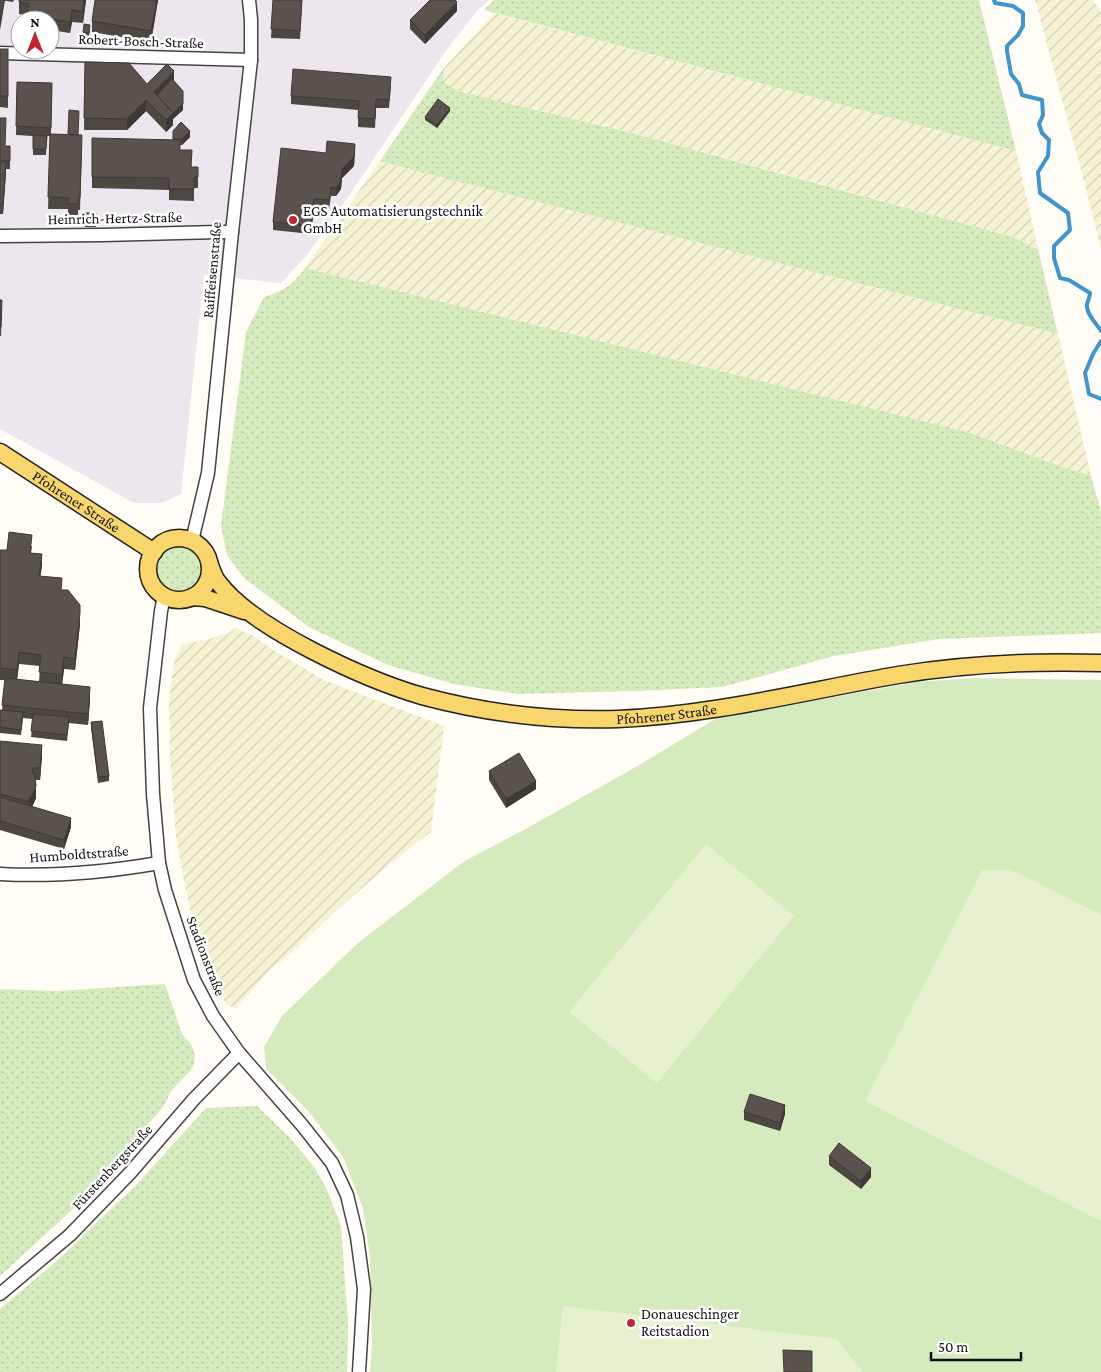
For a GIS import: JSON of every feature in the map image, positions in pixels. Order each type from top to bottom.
[{"type":"main road","name":"Pfohrener Straße","points":[[0,452],[154,552]]},
{"type":"main road","points":[[169,540],[192,541],[206,554],[210,565],[207,584],[193,597],[184,600],[173,600],[156,590],[153,585],[148,571],[150,561],[154,552],[169,540]]},
{"type":"main road","name":"Pfohrener Straße","points":[[210,565],[216,580],[251,613],[319,654],[392,686],[422,696],[487,710],[553,717],[619,719],[749,703],[901,675],[942,670],[1025,663],[1101,664]]},
{"type":"main road","name":"Pfohrener Straße","points":[[193,597],[205,598],[251,613]]},
{"type":"street","name":"Raiffeisenstraße","points":[[192,541],[208,472],[251,60],[249,0]]},
{"type":"street","name":"Robert-Bosch-Straße","points":[[0,53],[251,60]]},
{"type":"street","name":"Heinrich-Hertz-Straße","points":[[0,236],[103,236],[232,232]]},
{"type":"street","name":"Stadionstraße","points":[[164,596],[159,622],[150,708],[153,794],[159,863],[164,890],[194,980],[213,1016],[239,1053],[302,1125],[332,1164],[347,1195],[357,1237],[364,1289],[359,1372]]},
{"type":"street","name":"Humboldtstraße","points":[[0,874],[107,871],[159,863]]},
{"type":"street","name":"Fürstenbergstraße","points":[[0,1294],[70,1235],[130,1173],[194,1099],[239,1053]]},
{"type":"shaded area","points":[[0,0],[489,0],[477,11],[447,49],[338,212],[307,255],[281,283],[204,275],[181,494],[161,503],[134,503],[0,429]]},
{"type":"shaded area","points":[[1035,0],[1093,0],[1101,12],[1101,249],[1081,170]]},
{"type":"shaded area","points":[[494,13],[1016,151],[1038,249],[1013,237],[799,178],[632,133],[457,91],[444,82],[443,69]]},
{"type":"shaded area","points":[[380,161],[1058,334],[1091,476],[971,433],[305,268]]},
{"type":"shaded area","points":[[235,628],[252,635],[278,653],[326,681],[444,726],[431,832],[385,868],[287,957],[272,968],[236,1009],[226,1004],[211,971],[195,931],[184,881],[176,836],[170,756],[169,701],[174,662],[182,644],[202,641],[229,633]]},
{"type":"green space","points":[[494,0],[979,0],[1016,151],[484,10]]},
{"type":"green space","points":[[443,69],[444,82],[457,91],[632,133],[1013,237],[1038,249],[1058,334],[380,161]]},
{"type":"green space","points":[[305,268],[971,433],[1091,476],[1101,511],[1101,633],[939,639],[834,656],[722,687],[636,691],[518,694],[454,684],[388,665],[309,627],[244,578],[227,555],[221,526],[246,332],[264,297],[288,287]]},
{"type":"green space","points":[[175,543],[185,543],[195,547],[202,554],[206,569],[202,584],[195,591],[185,595],[175,595],[165,591],[158,584],[154,574],[154,564],[158,554],[165,547]]},
{"type":"green space","points":[[976,678],[1101,680],[1101,1372],[370,1372],[372,1345],[370,1257],[363,1208],[343,1157],[309,1112],[266,1068],[264,1047],[282,1016],[358,943],[463,862],[641,764],[717,718],[917,682]]},
{"type":"green space","points":[[706,844],[794,916],[657,1083],[569,1012]]},
{"type":"green space","points":[[982,870],[1007,870],[1020,874],[1101,915],[1101,1221],[865,1101]]},
{"type":"green space","points":[[165,984],[182,1034],[192,1046],[195,1055],[191,1070],[171,1091],[158,1113],[75,1207],[0,1276],[0,989],[57,991]]},
{"type":"green space","points":[[257,1106],[290,1138],[315,1168],[327,1190],[341,1226],[348,1322],[347,1372],[0,1372],[0,1309],[59,1259],[138,1183],[206,1108]]},
{"type":"green space","name":"Donaueschinger Reitstadion","points":[[563,1306],[837,1339],[863,1372],[556,1372]]},
{"type":"building","points":[[0,0],[4,0],[0,24]]},
{"type":"building","points":[[19,0],[84,0],[83,12],[72,10],[70,22],[60,20],[60,10],[28,10],[29,4],[19,2]]},
{"type":"building","points":[[95,0],[157,0],[151,31],[92,21]]},
{"type":"building","points":[[273,0],[302,0],[300,31],[271,29]]},
{"type":"building","points":[[430,0],[455,0],[457,2],[425,35],[410,20]]},
{"type":"building","points":[[84,24],[90,25],[89,33],[83,32]]},
{"type":"building","points":[[0,49],[8,49],[8,96],[0,96]]},
{"type":"building","points":[[85,62],[129,63],[147,84],[167,64],[174,71],[154,92],[173,113],[166,120],[146,100],[127,119],[84,118]]},
{"type":"building","points":[[293,69],[391,77],[389,100],[376,99],[375,119],[358,118],[359,101],[291,96]]},
{"type":"building","points":[[172,79],[183,91],[183,104],[173,113],[157,95]]},
{"type":"building","points":[[17,82],[52,83],[51,128],[16,126]]},
{"type":"building","points":[[438,99],[450,108],[437,125],[425,117]]},
{"type":"building","points":[[69,110],[79,111],[78,135],[68,134]]},
{"type":"building","points":[[0,118],[6,118],[5,146],[10,146],[10,161],[0,160]]},
{"type":"building","points":[[181,122],[190,131],[182,139],[173,139],[173,131]]},
{"type":"building","points":[[50,134],[82,135],[80,198],[78,198],[78,204],[68,204],[68,198],[48,197]]},
{"type":"building","points":[[33,135],[47,136],[46,149],[33,149]]},
{"type":"building","points":[[92,138],[180,140],[180,150],[192,150],[191,167],[198,167],[198,177],[194,177],[194,189],[169,189],[169,178],[92,177]]},
{"type":"building","points":[[327,141],[355,144],[354,157],[342,169],[341,180],[336,188],[331,187],[329,200],[314,199],[311,226],[273,222],[281,148],[326,153]]},
{"type":"building","points":[[0,162],[6,162],[3,203],[0,203]]},
{"type":"building","points":[[85,213],[96,213],[96,224],[85,224]]},
{"type":"building","points":[[0,300],[2,300],[1,327],[0,327]]},
{"type":"building","points":[[9,532],[32,535],[30,553],[42,554],[39,576],[62,578],[61,590],[68,590],[80,605],[75,659],[64,657],[62,675],[39,672],[41,655],[19,652],[17,670],[0,668],[0,550],[7,550]]},
{"type":"building","points":[[5,678],[90,687],[88,714],[2,705]]},
{"type":"building","points":[[0,710],[23,712],[21,730],[0,727]]},
{"type":"building","points":[[33,714],[69,717],[67,735],[31,731]]},
{"type":"building","points":[[102,721],[109,776],[98,777],[91,722]]},
{"type":"building","points":[[0,741],[42,745],[40,768],[33,768],[32,772],[35,776],[36,786],[32,796],[29,798],[29,802],[0,794]]},
{"type":"building","points":[[519,753],[536,781],[506,799],[489,771]]},
{"type":"building","points":[[0,797],[71,818],[64,840],[0,821]]},
{"type":"building","points":[[750,1094],[785,1105],[780,1123],[744,1112]]},
{"type":"building","points":[[839,1143],[871,1168],[861,1181],[829,1156]]},
{"type":"building","points":[[783,1350],[812,1351],[812,1372],[784,1372]]},
{"type":"waterway","points":[[994,0],[995,3],[1013,6],[1023,13],[1023,26],[1018,35],[1007,46],[1007,51],[1011,74],[1019,84],[1022,95],[1042,100],[1043,115],[1039,124],[1042,133],[1049,140],[1048,156],[1038,172],[1040,193],[1068,213],[1070,230],[1054,246],[1054,258],[1060,278],[1069,280],[1090,293],[1087,308],[1101,331]]},
{"type":"waterway","points":[[1101,341],[1085,373],[1089,394],[1101,399]]},
{"type":"place","name":"EGS Automatisierungstechnik GmbH","points":[[293,220]]},
{"type":"place","name":"Donaueschinger Reitstadion","points":[[631,1323]]}]
